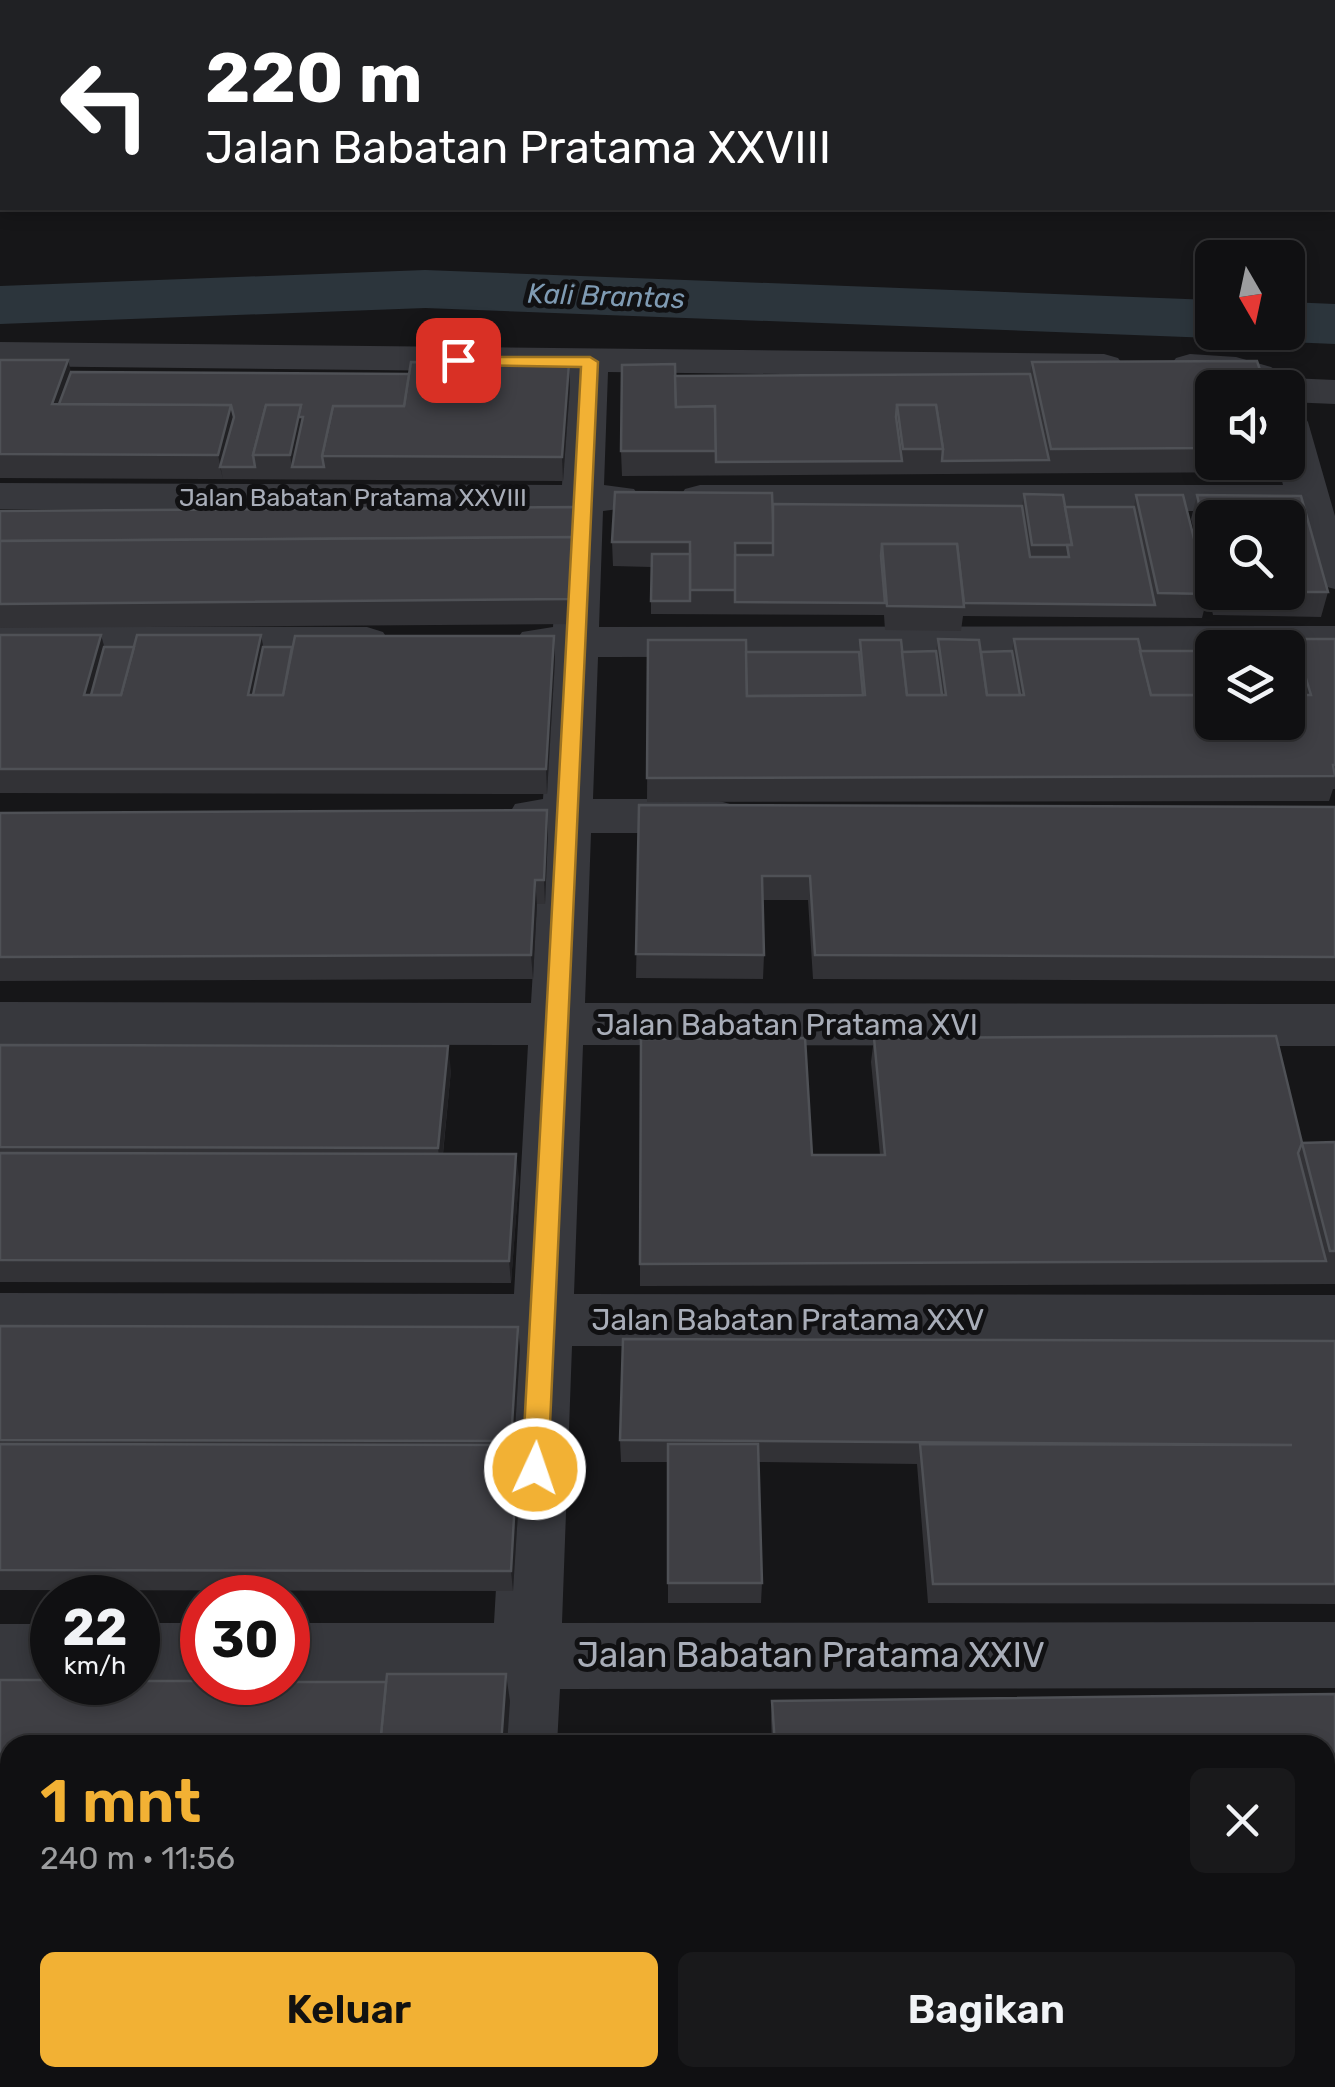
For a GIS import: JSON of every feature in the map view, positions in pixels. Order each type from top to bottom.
[{"type":"street","points":[[0,354],[1247,370]]},
{"type":"street","points":[[522,1735],[590,362]]},
{"type":"street","points":[[1305,391],[1335,392]]},
{"type":"street","points":[[1302,480],[1335,576]]},
{"type":"street","name":"Jalan Babatan Pratama XXVIII","points":[[0,496],[1307,498]]},
{"type":"street","points":[[0,642],[417,642]]},
{"type":"street","points":[[496,642],[1335,642]]},
{"type":"street","points":[[489,816],[764,816]]},
{"type":"street","name":"Jalan Babatan Pratama XVI","points":[[0,1023],[1335,1026]]},
{"type":"street","name":"Jalan Babatan Pratama XXV","points":[[0,1319],[1335,1321]]},
{"type":"street","name":"Jalan Babatan Pratama XXIV","points":[[310,1656],[1335,1654]]},
{"type":"street","points":[[0,1657],[30,1656]]},
{"type":"building","points":[[0,360],[68,360],[52,404],[231,405],[218,455],[0,454]]},
{"type":"building","points":[[1257,361],[1260,370],[1195,370],[1195,448],[1051,449],[1032,362]]},
{"type":"building","points":[[411,362],[569,363],[562,457],[322,456],[333,406],[404,406]]},
{"type":"building","points":[[675,364],[676,407],[715,406],[716,451],[621,451],[622,365]]},
{"type":"building","points":[[71,372],[409,374],[404,406],[333,406],[322,456],[324,467],[292,467],[303,417],[298,417],[301,405],[266,405],[253,455],[255,467],[220,467],[234,417],[231,405],[59,404]]},
{"type":"building","points":[[1030,374],[1049,460],[942,461],[936,405],[897,405],[902,461],[716,462],[715,406],[676,407],[675,376]]},
{"type":"building","points":[[266,405],[301,405],[290,455],[253,455]]},
{"type":"building","points":[[897,405],[936,405],[943,449],[903,449]]},
{"type":"building","points":[[615,492],[772,493],[774,543],[735,543],[736,590],[690,590],[690,542],[612,542]]},
{"type":"building","points":[[1024,494],[1063,495],[1072,545],[1032,545]]},
{"type":"building","points":[[1136,495],[1183,495],[1195,543],[1195,594],[1158,593]]},
{"type":"building","points":[[1197,495],[1301,496],[1302,500],[1198,500]]},
{"type":"building","points":[[773,504],[1022,506],[1030,557],[1069,557],[1067,545],[1072,545],[1065,507],[1134,507],[1155,605],[964,603],[957,544],[882,544],[885,603],[735,602],[735,555],[773,555]]},
{"type":"building","points":[[575,507],[574,549],[573,537],[0,541],[0,511]]},
{"type":"building","points":[[1305,510],[1328,592],[1305,592]]},
{"type":"building","points":[[573,537],[571,599],[0,604],[0,541]]},
{"type":"building","points":[[882,544],[957,544],[964,607],[887,606]]},
{"type":"building","points":[[652,554],[690,554],[690,601],[651,601]]},
{"type":"building","points":[[0,635],[101,635],[84,695],[121,695],[137,635],[261,635],[248,695],[283,695],[295,636],[554,636],[546,769],[0,769]]},
{"type":"building","points":[[938,639],[979,640],[987,695],[1024,695],[1014,639],[1138,639],[1151,695],[1195,695],[1195,740],[1305,740],[1305,695],[1311,695],[1305,675],[1305,639],[1335,639],[1335,776],[647,778],[648,640],[746,640],[747,696],[787,696],[865,695],[860,640],[901,640],[907,695],[946,695]]},
{"type":"building","points":[[104,647],[134,647],[121,695],[91,695]]},
{"type":"building","points":[[263,647],[292,647],[283,695],[253,695]]},
{"type":"building","points":[[936,651],[942,695],[907,695],[902,652]]},
{"type":"building","points":[[1012,651],[1020,695],[987,695],[981,652]]},
{"type":"building","points":[[1140,651],[1195,651],[1195,695],[1151,695]]},
{"type":"building","points":[[746,652],[859,652],[863,695],[747,696]]},
{"type":"building","points":[[639,805],[1335,807],[1335,957],[815,955],[810,876],[762,876],[764,955],[636,954]]},
{"type":"building","points":[[547,810],[544,880],[535,880],[531,955],[0,957],[0,813]]},
{"type":"building","points":[[1276,1036],[1302,1143],[1298,1153],[1326,1261],[640,1264],[641,1039],[805,1038],[812,1155],[885,1155],[874,1038]]},
{"type":"building","points":[[0,1045],[448,1046],[438,1148],[0,1147]]},
{"type":"building","points":[[1335,1142],[1335,1251],[1330,1251],[1302,1143]]},
{"type":"building","points":[[0,1153],[516,1154],[509,1261],[0,1260]]},
{"type":"building","points":[[0,1326],[518,1327],[511,1441],[0,1440]]},
{"type":"building","points":[[623,1339],[1335,1341],[1335,1584],[933,1584],[920,1444],[1292,1445],[620,1440]]},
{"type":"building","points":[[0,1444],[518,1445],[511,1571],[0,1570]]},
{"type":"building","points":[[668,1444],[758,1444],[762,1583],[668,1583]]},
{"type":"building","points":[[387,1674],[506,1674],[502,1735],[381,1735]]},
{"type":"building","points":[[0,1680],[30,1680],[30,1705],[160,1705],[160,1681],[180,1681],[180,1705],[310,1705],[310,1682],[386,1682],[381,1735],[0,1735]]},
{"type":"building","points":[[1335,1694],[1335,1735],[774,1735],[772,1701]]},
{"type":"waterway","name":"Kali Brantas","points":[[0,305],[425,289],[1195,318]]},
{"type":"waterway","name":"Kali Brantas","points":[[1305,323],[1335,324]]},
{"type":"route","points":[[458,360],[590,362],[535,1469]]}]
